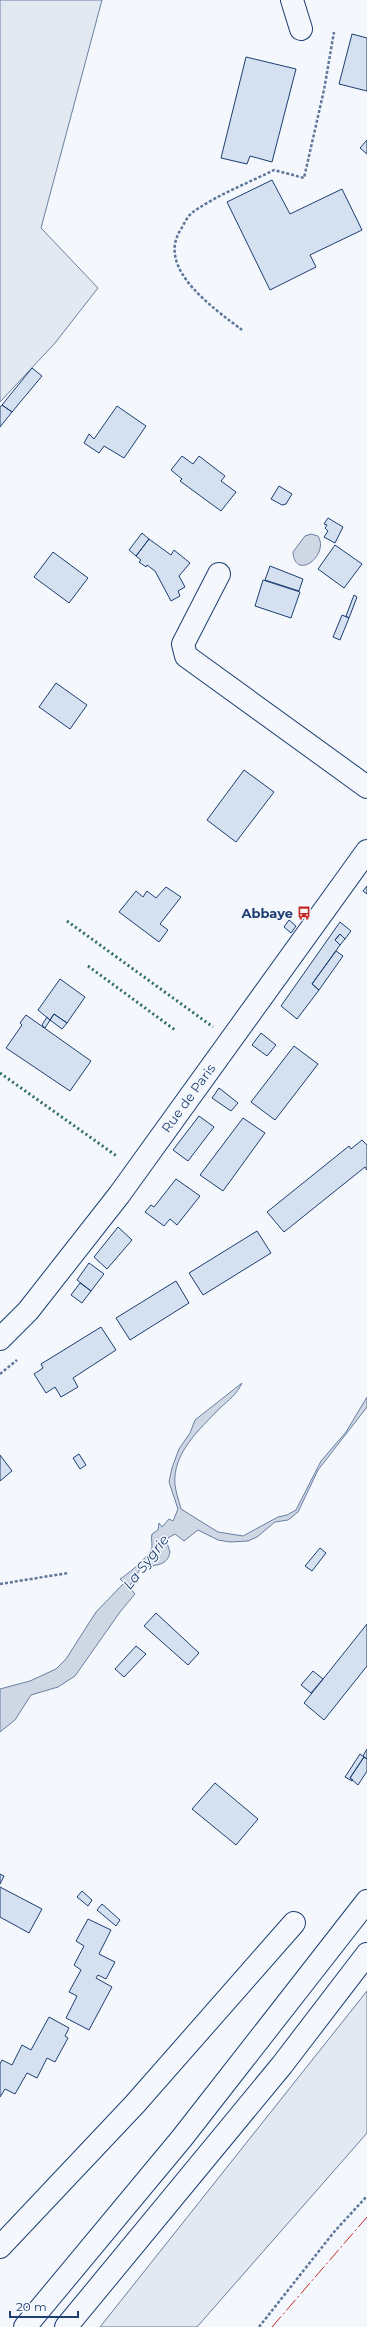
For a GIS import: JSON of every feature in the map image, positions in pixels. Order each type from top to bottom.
[{"type":"main road","points":[[292,0],[301,29]]},
{"type":"main road","points":[[219,574],[183,644],[186,656],[367,788]]},
{"type":"main road","name":"Rue de Paris","points":[[3,1332],[28,1311],[119,1195],[367,851]]},
{"type":"main road","points":[[25,2327],[182,2138],[367,1901]]},
{"type":"main road","points":[[0,2247],[135,2104],[294,1923]]},
{"type":"main road","points":[[66,2327],[282,2065],[367,1954]]},
{"type":"path","points":[[242,330],[196,293],[178,265],[173,252],[177,235],[192,212],[274,170],[304,178],[324,90],[334,32]]},
{"type":"path","points":[[0,1374],[17,1360]]},
{"type":"path","points":[[0,1584],[68,1573]]},
{"type":"path","points":[[259,2327],[334,2232],[367,2196]]},
{"type":"shaded area","points":[[0,0],[102,0],[41,228],[98,288],[55,343],[0,402]]},
{"type":"shaded area","points":[[367,1991],[367,2133],[197,2327],[100,2327]]},
{"type":"water","points":[[311,534],[318,536],[320,543],[319,551],[311,562],[305,565],[299,565],[295,561],[293,552],[305,536]]},
{"type":"water","name":"La Sygrie","points":[[242,1383],[235,1394],[204,1424],[189,1442],[178,1462],[175,1473],[175,1488],[181,1509],[218,1532],[243,1536],[278,1517],[287,1515],[296,1510],[321,1461],[346,1432],[367,1397],[367,1407],[318,1470],[298,1512],[288,1520],[275,1522],[257,1537],[248,1541],[230,1542],[218,1540],[198,1530],[184,1541],[175,1534],[168,1538],[167,1543],[170,1552],[166,1561],[141,1568],[129,1587],[135,1594],[120,1612],[75,1676],[58,1687],[31,1695],[15,1720],[0,1732],[0,1689],[30,1681],[56,1669],[66,1659],[96,1612],[124,1583],[120,1579],[138,1564],[150,1551],[152,1547],[152,1534],[158,1530],[159,1523],[162,1527],[169,1519],[173,1521],[178,1509],[169,1482],[172,1468],[179,1449],[190,1433],[195,1420]]},
{"type":"building","points":[[352,34],[367,38],[367,91],[339,84]]},
{"type":"building","points":[[246,57],[296,69],[272,162],[250,156],[247,164],[221,158]]},
{"type":"building","points":[[367,140],[367,154],[360,148]]},
{"type":"building","points":[[272,180],[290,214],[342,189],[362,230],[310,255],[316,267],[270,290],[227,202]]},
{"type":"building","points":[[32,368],[42,376],[12,412],[2,405]]},
{"type":"building","points":[[2,405],[12,412],[0,427],[0,407]]},
{"type":"building","points":[[117,406],[146,426],[124,458],[104,446],[99,453],[84,443],[89,434],[94,439]]},
{"type":"building","points":[[182,456],[193,464],[199,456],[225,476],[221,481],[236,492],[221,511],[180,481],[182,479],[171,470]]},
{"type":"building","points":[[279,486],[292,494],[286,504],[282,505],[271,499]]},
{"type":"building","points":[[328,518],[343,527],[335,543],[324,537],[328,531],[325,528],[327,525],[324,524]]},
{"type":"building","points":[[142,533],[149,539],[136,556],[129,550]]},
{"type":"building","points":[[149,539],[171,555],[174,550],[190,563],[179,576],[185,587],[178,591],[180,596],[171,601],[155,571],[147,565],[146,567],[139,562],[141,560],[136,556]]},
{"type":"building","points":[[335,545],[362,564],[344,588],[318,569]]},
{"type":"building","points":[[53,552],[88,578],[69,603],[34,577]]},
{"type":"building","points":[[270,566],[303,579],[299,591],[265,580]]},
{"type":"building","points":[[263,580],[300,592],[291,618],[255,606]]},
{"type":"building","points":[[354,595],[357,597],[349,618],[346,616]]},
{"type":"building","points":[[342,615],[349,618],[340,640],[333,637]]},
{"type":"building","points":[[56,683],[87,705],[70,729],[39,707]]},
{"type":"building","points":[[244,770],[274,792],[236,842],[207,820]]},
{"type":"building","points":[[367,886],[367,894],[363,891]]},
{"type":"building","points":[[166,887],[181,897],[160,924],[168,930],[159,942],[119,912],[136,891],[143,897],[147,891],[156,898]]},
{"type":"building","points":[[289,920],[296,926],[291,933],[284,927]]},
{"type":"building","points":[[340,922],[351,931],[345,939],[340,934],[335,940],[340,945],[312,984],[319,990],[297,1019],[281,1006]]},
{"type":"building","points":[[340,934],[345,939],[340,945],[335,940]]},
{"type":"building","points":[[336,951],[343,956],[319,990],[312,984]]},
{"type":"building","points":[[60,979],[85,997],[67,1023],[54,1014],[50,1020],[38,1010]]},
{"type":"building","points":[[54,1014],[67,1023],[62,1029],[50,1020]]},
{"type":"building","points":[[26,1015],[91,1061],[70,1091],[6,1048],[22,1025],[20,1023]]},
{"type":"building","points":[[47,1017],[50,1020],[45,1028],[42,1025]]},
{"type":"building","points":[[261,1033],[276,1045],[267,1056],[252,1045]]},
{"type":"building","points":[[294,1046],[318,1064],[275,1120],[251,1102]]},
{"type":"building","points":[[219,1088],[238,1103],[231,1111],[212,1098]]},
{"type":"building","points":[[199,1116],[214,1127],[188,1161],[173,1150]]},
{"type":"building","points":[[243,1118],[265,1133],[223,1191],[200,1175]]},
{"type":"building","points":[[362,1140],[367,1145],[367,1170],[365,1167],[284,1232],[267,1212],[349,1146],[351,1149]]},
{"type":"building","points":[[176,1179],[200,1196],[177,1225],[170,1219],[164,1226],[145,1212],[151,1205],[154,1207]]},
{"type":"building","points":[[118,1227],[132,1240],[107,1269],[94,1257]]},
{"type":"building","points":[[257,1231],[271,1253],[203,1295],[189,1273]]},
{"type":"building","points":[[89,1263],[104,1274],[91,1291],[77,1280]]},
{"type":"building","points":[[176,1281],[189,1303],[130,1340],[116,1318]]},
{"type":"building","points":[[80,1283],[91,1291],[82,1303],[71,1295]]},
{"type":"building","points":[[101,1327],[116,1350],[73,1378],[78,1387],[61,1397],[55,1387],[46,1393],[34,1374],[43,1368],[41,1364]]},
{"type":"building","points":[[79,1454],[86,1465],[80,1469],[73,1458]]},
{"type":"building","points":[[0,1455],[12,1471],[0,1481]]},
{"type":"building","points":[[320,1548],[326,1553],[312,1571],[305,1566]]},
{"type":"building","points":[[156,1613],[199,1653],[188,1665],[144,1626]]},
{"type":"building","points":[[367,1624],[367,1666],[324,1720],[304,1703]]},
{"type":"building","points":[[136,1646],[146,1654],[124,1677],[115,1669]]},
{"type":"building","points":[[313,1671],[323,1679],[311,1693],[301,1685]]},
{"type":"building","points":[[367,1749],[367,1759],[363,1756]]},
{"type":"building","points":[[360,1754],[364,1757],[350,1778],[353,1780],[352,1781],[345,1777]]},
{"type":"building","points":[[364,1757],[367,1759],[367,1771],[358,1785],[350,1778]]},
{"type":"building","points":[[215,1783],[258,1819],[236,1845],[192,1809]]},
{"type":"building","points":[[0,1874],[4,1876],[0,1884]]},
{"type":"building","points":[[0,1887],[42,1909],[29,1933],[0,1917]]},
{"type":"building","points":[[82,1891],[92,1900],[88,1906],[77,1897]]},
{"type":"building","points":[[102,1904],[120,1920],[116,1926],[97,1910]]},
{"type":"building","points":[[88,1919],[111,1930],[99,1954],[115,1962],[106,1979],[98,1975],[96,1978],[112,1987],[89,2030],[66,2018],[77,1996],[69,1992],[81,1970],[74,1965],[84,1946],[76,1941]]},
{"type":"building","points":[[49,2017],[69,2028],[65,2036],[68,2038],[55,2062],[47,2058],[37,2078],[27,2073],[15,2094],[5,2089],[0,2097],[0,2064],[2,2060],[12,2065],[22,2045],[31,2050]]},
{"type":"hedge","points":[[67,921],[213,1027]]},
{"type":"hedge","points":[[88,966],[175,1030]]},
{"type":"hedge","points":[[0,1073],[118,1157]]},
{"type":"power","points":[[272,2327],[367,2217]]},
{"type":"place","name":"Abbaye","points":[[304,913]]}]
